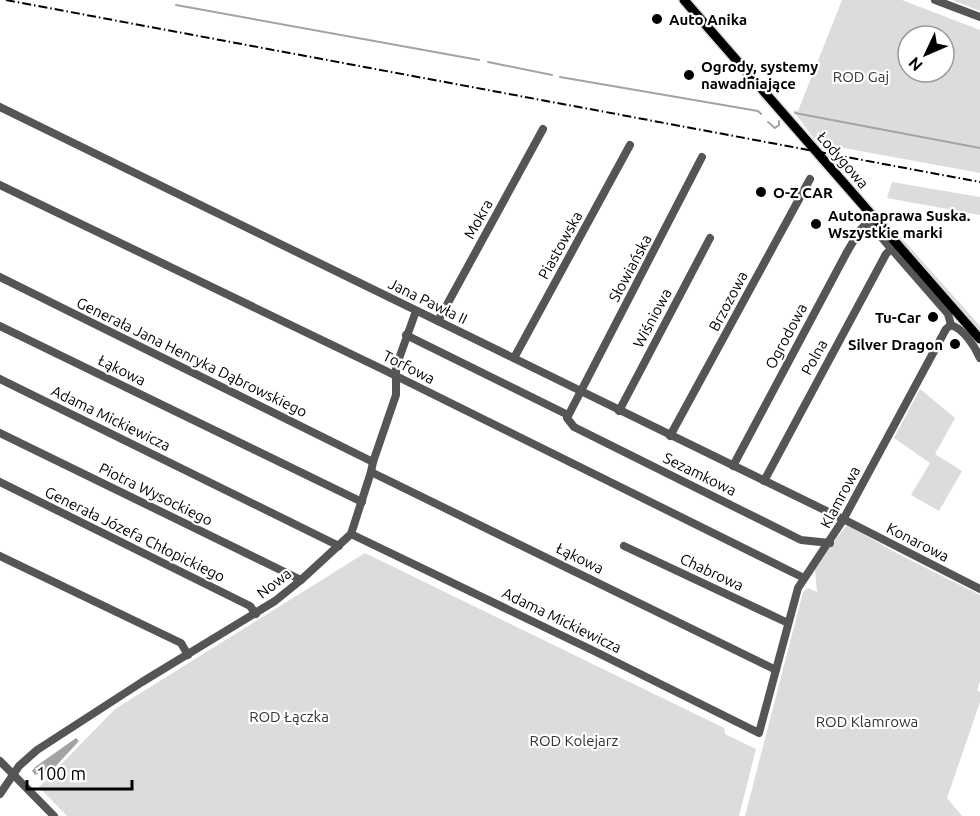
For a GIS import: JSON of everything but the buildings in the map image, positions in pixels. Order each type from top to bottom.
[{"type":"main road","name":"Łodygowa","points":[[684,0],[980,339]]},
{"type":"street","points":[[935,0],[980,17]]},
{"type":"street","name":"Jana Pawła II","points":[[0,107],[843,520]]},
{"type":"street","name":"Mokra","points":[[438,321],[543,129]]},
{"type":"street","name":"Piastowska","points":[[514,358],[630,145]]},
{"type":"street","name":"Słowiańska","points":[[580,392],[702,157]]},
{"type":"street","name":"Brzozowa","points":[[670,436],[810,179]]},
{"type":"street","name":"Torfowa","points":[[0,185],[396,376],[804,578]]},
{"type":"street","name":"Ogrodowa","points":[[733,466],[860,230],[868,222],[892,248]]},
{"type":"street","name":"Wiśniowa","points":[[619,411],[710,238]]},
{"type":"street","points":[[892,248],[948,314],[951,325],[957,327],[968,339],[980,358]]},
{"type":"street","name":"Polna","points":[[764,481],[886,254],[892,248]]},
{"type":"street","name":"Generała Jana Henryka Dąbrowskiego","points":[[0,277],[373,462]]},
{"type":"street","name":"Nowa","points":[[0,794],[19,766],[47,743],[275,601],[351,534],[396,395],[396,367],[416,310]]},
{"type":"street","name":"Klamrowa","points":[[759,733],[798,588],[830,543],[946,329],[951,325]]},
{"type":"street","name":"Łąkowa","points":[[0,326],[362,502]]},
{"type":"street","name":"Sezamkowa","points":[[406,336],[568,415],[568,421],[574,427],[801,540],[830,543]]},
{"type":"street","name":"Adama Mickiewicza","points":[[0,379],[339,546]]},
{"type":"street","points":[[568,415],[580,392]]},
{"type":"street","name":"Piotra Wysockiego","points":[[0,433],[301,580]]},
{"type":"street","name":"Łąkowa","points":[[371,472],[776,670]]},
{"type":"street","name":"Generała Józefa Chłopickiego","points":[[0,482],[250,606],[256,614]]},
{"type":"street","name":"Konarowa","points":[[843,520],[980,589]]},
{"type":"street","name":"Adama Mickiewicza","points":[[351,534],[759,733]]},
{"type":"street","name":"Chabrowa","points":[[624,546],[789,623]]},
{"type":"street","points":[[0,556],[181,643],[188,654]]},
{"type":"street","points":[[0,761],[54,816]]},
{"type":"green space","name":"ROD Gaj","points":[[842,0],[902,0],[980,30],[980,173],[817,143],[793,110],[798,111]]},
{"type":"green space","points":[[952,0],[980,0],[980,11]]},
{"type":"green space","points":[[892,182],[980,197],[980,215],[887,198]]},
{"type":"green space","points":[[879,217],[885,220],[907,244],[980,326],[980,330],[970,322]]},
{"type":"green space","points":[[920,389],[955,418],[935,454],[962,471],[939,511],[911,495],[930,463],[894,438]]},
{"type":"green space","name":"ROD Klamrowa","points":[[847,526],[980,595],[980,681],[977,690],[980,692],[980,702],[947,798],[962,816],[745,816],[803,592],[808,588],[817,592],[815,570]]},
{"type":"green space","name":"ROD Łączka","points":[[365,553],[724,728],[725,734],[756,749],[739,816],[67,816],[39,787],[115,709]]},
{"type":"shaded area","points":[[76,738],[79,741],[55,767],[35,775],[32,771],[35,767]]},
{"type":"waterway","points":[[176,5],[479,60]]},
{"type":"waterway","points":[[488,62],[552,75]]},
{"type":"waterway","points":[[560,77],[758,111],[761,114]]},
{"type":"waterway","points":[[795,113],[980,148]]},
{"type":"waterway","points":[[768,122],[775,128],[779,125],[779,121]]},
{"type":"railway","points":[[6,0],[980,182]]},
{"type":"place","name":"Auto Anika","points":[[657,19]]},
{"type":"place","name":"Ogrody, systemy nawadniające","points":[[689,75]]},
{"type":"place","name":"O-Z CAR","points":[[761,192]]},
{"type":"place","name":"Autonaprawa Suska. Wszystkie marki","points":[[816,224]]},
{"type":"place","name":"Tu-Car","points":[[933,317]]},
{"type":"place","name":"Silver Dragon","points":[[955,344]]},
{"type":"park label","name":"ROD Kolejarz","points":[[574,740]]}]
